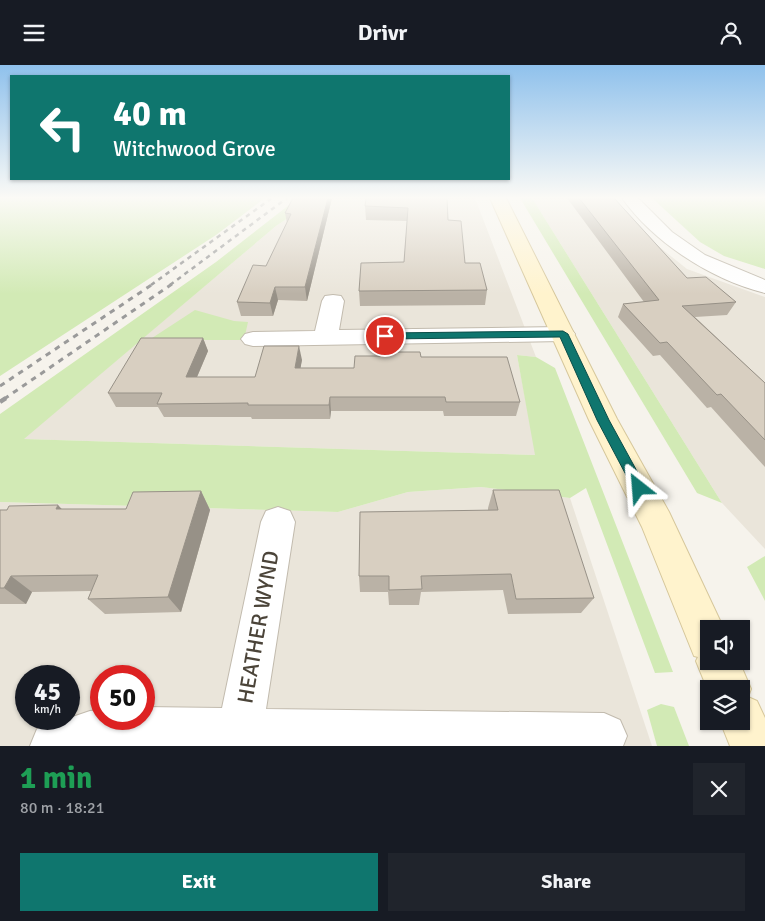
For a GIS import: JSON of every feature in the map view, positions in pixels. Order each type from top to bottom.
[{"type":"main road","points":[[513,230],[603,420],[658,523],[700,620]]},
{"type":"main road","points":[[747,730],[754,746]]},
{"type":"street","points":[[660,230],[698,259],[765,287]]},
{"type":"street","points":[[326,336],[333,301]]},
{"type":"street","points":[[253,339],[326,336],[563,334]]},
{"type":"street","name":"HEATHER WYND","points":[[238,739],[278,522]]},
{"type":"street","name":"HEATHER WYND","points":[[54,746],[90,734],[132,730],[238,739],[604,736]]},
{"type":"shaded area","points":[[272,230],[487,230],[536,357],[517,355],[536,455],[23,439]]},
{"type":"shaded area","points":[[552,230],[638,230],[687,269],[765,297],[765,549],[722,503]]},
{"type":"shaded area","points":[[481,487],[570,498],[652,746],[0,746],[0,502],[338,512],[408,492]]},
{"type":"green space","points":[[0,230],[223,230],[216,235],[0,376]]},
{"type":"green space","points":[[257,230],[272,230],[24,439],[535,455],[517,355],[536,357],[555,368],[673,672],[655,673],[586,488],[570,498],[481,487],[408,492],[338,512],[0,502],[0,414],[216,262]]},
{"type":"green space","points":[[539,230],[552,230],[722,503],[697,493]]},
{"type":"green space","points":[[687,230],[765,230],[765,269],[724,256],[700,242]]},
{"type":"green space","points":[[195,310],[234,321],[248,322],[244,340],[149,340]]},
{"type":"green space","points":[[765,556],[765,601],[747,567]]},
{"type":"green space","points":[[661,704],[674,707],[689,746],[657,746],[647,710]]},
{"type":"building","points":[[283,230],[320,230],[305,287],[275,287],[270,303],[237,302],[253,265],[266,266]]},
{"type":"building","points":[[406,230],[462,230],[465,263],[480,263],[487,290],[359,291],[361,263],[404,262]]},
{"type":"building","points":[[604,230],[643,230],[687,278],[706,277],[736,302],[682,306],[765,383],[765,440],[721,394],[717,395],[667,342],[660,343],[623,304],[659,300]]},
{"type":"building","points":[[141,338],[203,338],[186,377],[255,377],[264,346],[299,346],[295,368],[354,368],[355,356],[381,356],[381,352],[420,352],[421,357],[507,357],[520,402],[446,402],[445,397],[330,397],[329,405],[248,405],[248,403],[157,404],[162,393],[108,393]]},
{"type":"building","points":[[493,490],[559,490],[594,598],[516,599],[511,574],[421,576],[422,589],[389,590],[389,576],[359,576],[360,512],[498,510]]},
{"type":"building","points":[[201,491],[168,597],[88,599],[98,575],[11,576],[4,588],[0,588],[0,510],[7,510],[9,506],[58,505],[56,509],[126,509],[133,492]]},
{"type":"railway","points":[[151,285],[228,230]]},
{"type":"railway","points":[[170,285],[244,230]]},
{"type":"railway","points":[[0,386],[153,284]]},
{"type":"railway","points":[[4,399],[172,284]]},
{"type":"railway","points":[[0,402],[6,398]]},
{"type":"route","points":[[385,336],[563,334],[603,420],[639,488]]}]
